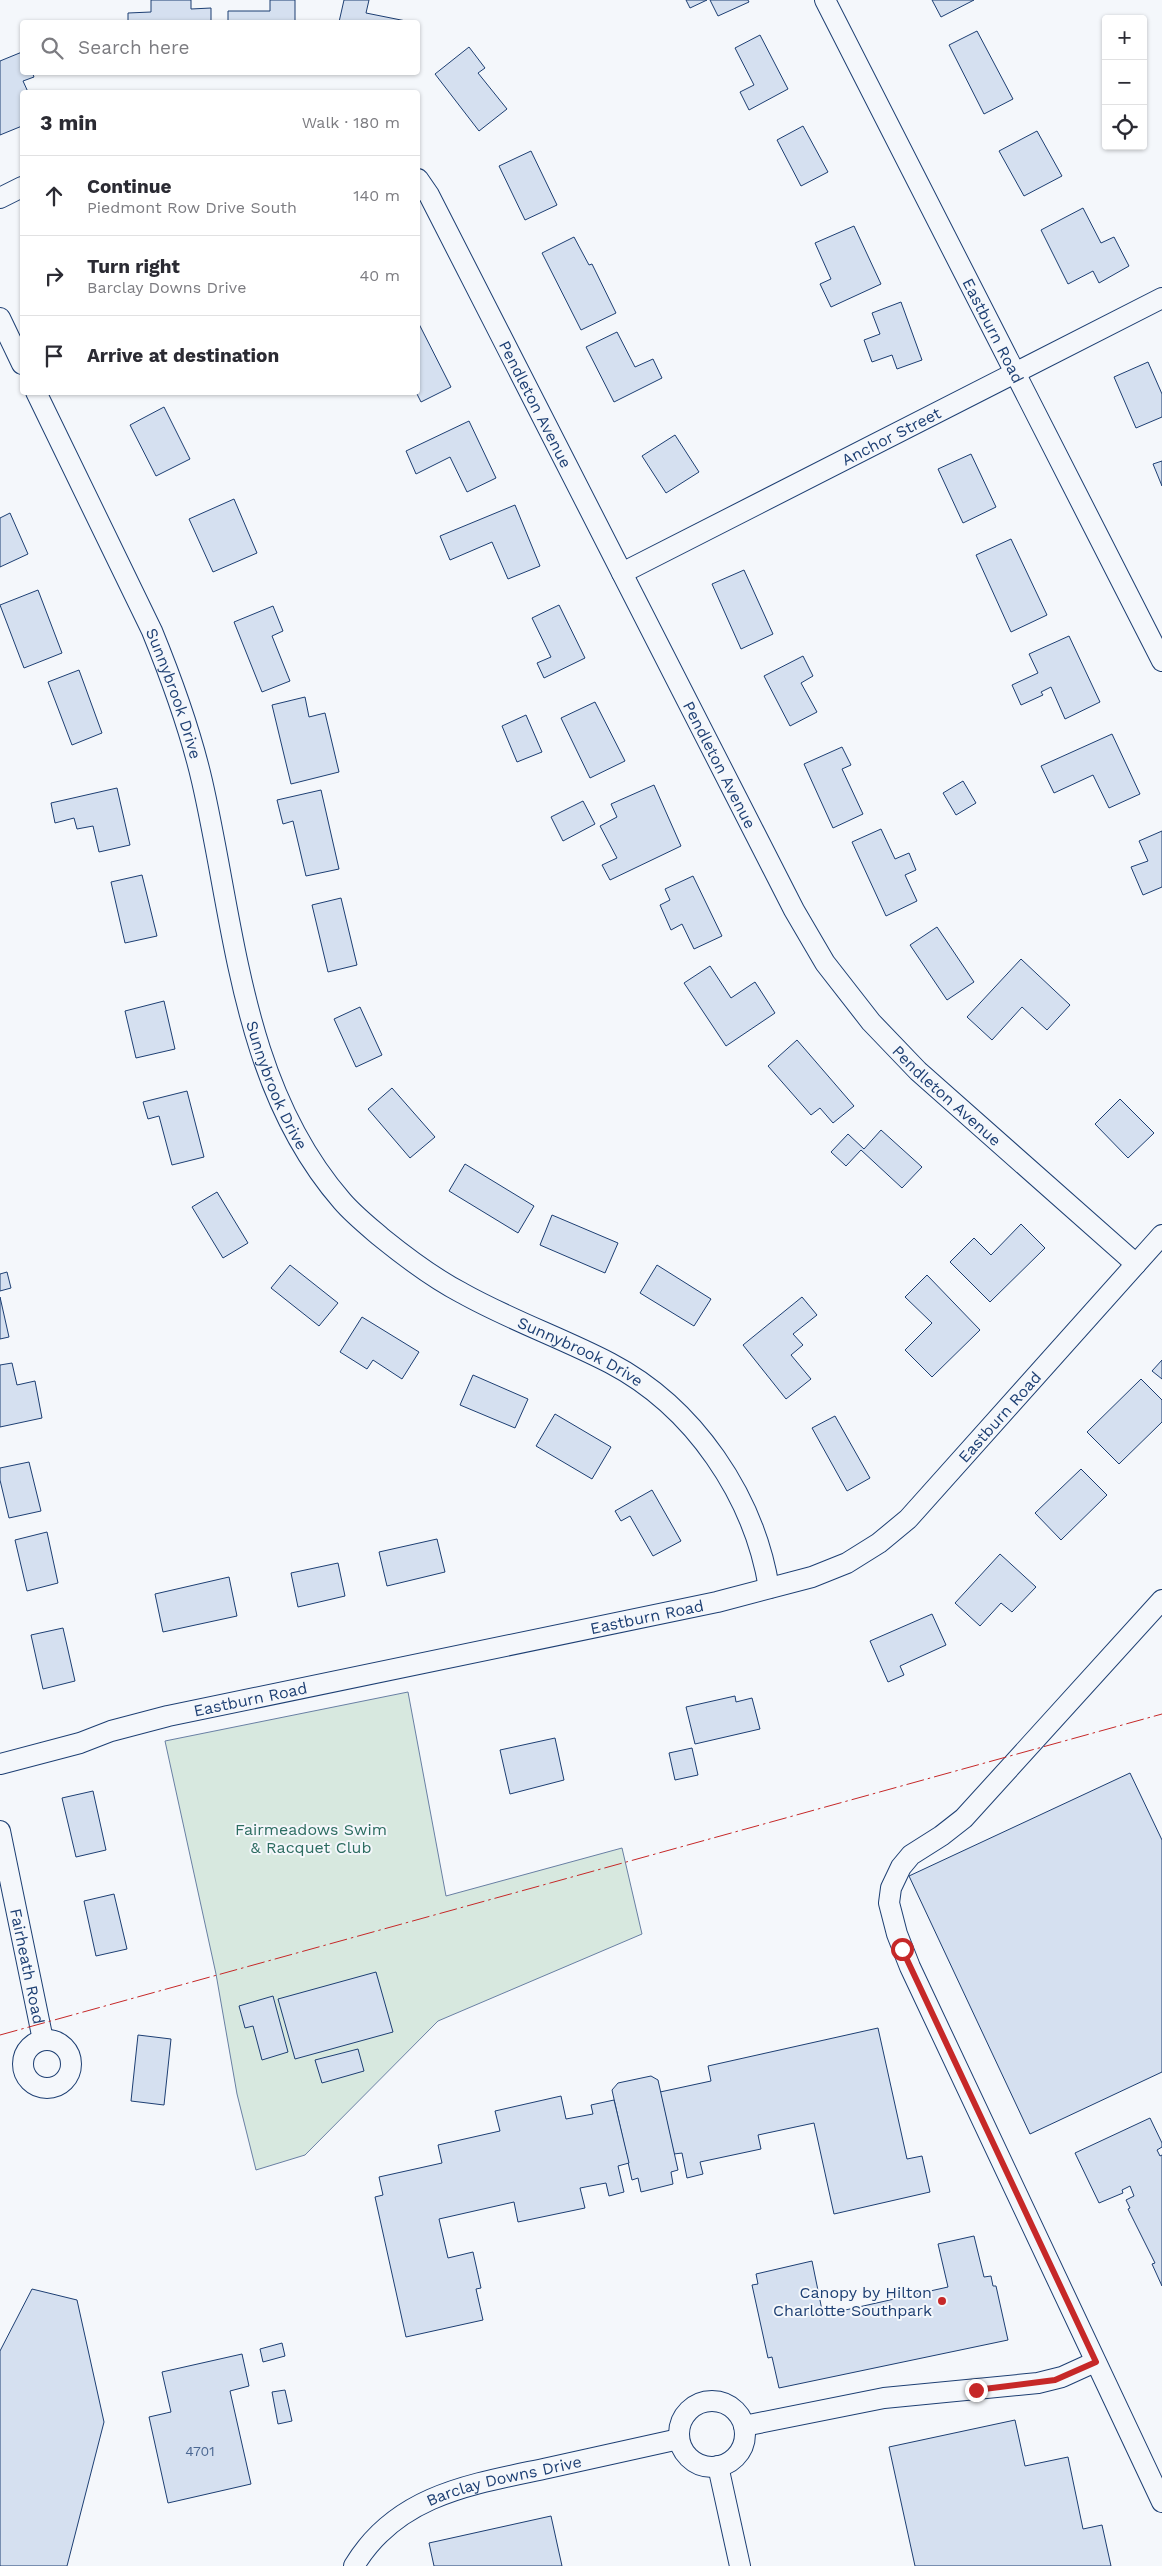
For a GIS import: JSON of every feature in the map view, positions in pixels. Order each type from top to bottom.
[{"type":"street","name":"Eastburn Road","points":[[825,0],[1162,661]]},
{"type":"street","name":"Pendleton Avenue","points":[[420,181],[429,195],[794,910],[843,988],[871,1022],[918,1071],[1136,1264]]},
{"type":"street","points":[[0,198],[20,188]]},
{"type":"street","name":"Anchor Street","points":[[622,573],[1162,298]]},
{"type":"street","points":[[0,318],[20,360]]},
{"type":"street","name":"Sunnybrook Drive","points":[[37,395],[152,631],[170,675],[191,736],[202,783],[254,1035],[271,1085],[301,1146],[343,1202],[359,1219],[418,1267],[463,1294],[612,1364],[647,1386],[678,1413],[718,1459],[732,1483],[754,1529],[766,1566],[769,1588]]},
{"type":"street","name":"Eastburn Road","points":[[0,1764],[80,1743],[111,1731],[168,1716],[580,1631],[769,1588],[812,1577],[847,1563],[879,1543],[908,1519],[1162,1236]]},
{"type":"street","points":[[1162,1600],[964,1818],[941,1836],[911,1855],[900,1867],[891,1888],[890,1900],[897,1934],[914,1976],[1162,2502]]},
{"type":"street","name":"Fairheath Road","points":[[0,1831],[43,2040]]},
{"type":"street","points":[[744,2426],[877,2399],[1038,2383],[1062,2377],[1096,2362]]},
{"type":"street","points":[[705,2402],[722,2402],[732,2408],[744,2426],[742,2447],[736,2456],[718,2466],[708,2467],[688,2458],[679,2439],[679,2428],[683,2418],[690,2409],[705,2402]]},
{"type":"street","name":"Barclay Downs Drive","points":[[354,2566],[366,2549],[387,2527],[419,2504],[442,2493],[477,2483],[679,2439]]},
{"type":"street","points":[[718,2466],[740,2566]]},
{"type":"green space","name":"Fairmeadows Swim & Racquet Club","points":[[408,1692],[446,1896],[622,1848],[642,1934],[438,2021],[305,2155],[256,2170],[237,2094],[216,1974],[165,1741]]},
{"type":"building","points":[[151,0],[191,0],[191,9],[211,8],[211,20],[128,20],[128,13],[151,12]]},
{"type":"building","points":[[270,0],[295,0],[295,20],[228,20],[228,11],[270,11]]},
{"type":"building","points":[[344,0],[369,0],[366,13],[401,20],[339,20]]},
{"type":"building","points":[[686,0],[707,0],[690,8]]},
{"type":"building","points":[[710,0],[748,0],[749,2],[718,16]]},
{"type":"building","points":[[932,0],[974,0],[941,17]]},
{"type":"building","points":[[977,31],[1013,99],[984,114],[949,45]]},
{"type":"building","points":[[760,35],[788,89],[749,110],[740,92],[754,85],[735,48]]},
{"type":"building","points":[[469,47],[485,68],[478,73],[507,109],[479,131],[435,74]]},
{"type":"building","points":[[20,53],[20,75],[33,75],[34,77],[23,81],[27,90],[20,90],[20,127],[0,135],[0,61]]},
{"type":"building","points":[[803,126],[828,172],[801,186],[777,140]]},
{"type":"building","points":[[1037,131],[1062,176],[1024,196],[999,151]]},
{"type":"building","points":[[531,151],[557,205],[525,220],[499,166]]},
{"type":"building","points":[[1083,208],[1101,243],[1114,237],[1129,266],[1099,283],[1093,271],[1068,284],[1041,230]]},
{"type":"building","points":[[854,226],[881,284],[831,307],[820,284],[831,279],[815,243]]},
{"type":"building","points":[[574,237],[589,265],[592,264],[616,313],[581,330],[542,253]]},
{"type":"building","points":[[901,302],[922,360],[897,369],[892,355],[872,362],[864,340],[880,334],[872,313]]},
{"type":"building","points":[[420,326],[451,387],[421,402],[418,395],[420,395]]},
{"type":"building","points":[[617,332],[635,367],[653,359],[662,378],[614,402],[586,347]]},
{"type":"building","points":[[1148,362],[1162,394],[1162,417],[1136,428],[1114,377]]},
{"type":"building","points":[[164,407],[190,459],[156,476],[130,425]]},
{"type":"building","points":[[469,421],[496,478],[467,492],[450,457],[416,474],[406,451]]},
{"type":"building","points":[[675,435],[699,472],[666,493],[642,456]]},
{"type":"building","points":[[971,454],[996,507],[963,523],[938,469]]},
{"type":"building","points":[[1162,461],[1162,486],[1153,464]]},
{"type":"building","points":[[234,499],[257,553],[213,572],[189,519]]},
{"type":"building","points":[[515,505],[540,566],[508,579],[492,542],[450,560],[440,536]]},
{"type":"building","points":[[10,513],[28,554],[0,567],[0,518]]},
{"type":"building","points":[[1011,539],[1047,615],[1011,632],[976,555]]},
{"type":"building","points":[[744,570],[773,634],[741,649],[712,584]]},
{"type":"building","points":[[38,590],[62,653],[24,668],[0,605]]},
{"type":"building","points":[[559,605],[585,658],[544,678],[537,663],[551,657],[532,618]]},
{"type":"building","points":[[273,606],[283,631],[272,636],[290,681],[262,692],[234,622]]},
{"type":"building","points":[[1069,636],[1100,702],[1065,719],[1051,687],[1041,692],[1043,695],[1021,705],[1012,685],[1038,673],[1029,654]]},
{"type":"building","points":[[803,656],[813,676],[801,683],[817,712],[790,726],[764,676]]},
{"type":"building","points":[[79,670],[102,733],[72,745],[48,682]]},
{"type":"building","points":[[305,697],[309,717],[325,713],[339,772],[291,784],[272,705]]},
{"type":"building","points":[[595,702],[625,761],[590,778],[561,718]]},
{"type":"building","points":[[526,715],[542,752],[517,762],[502,726]]},
{"type":"building","points":[[1112,734],[1140,794],[1109,808],[1093,775],[1054,793],[1041,766]]},
{"type":"building","points":[[842,747],[851,765],[842,769],[863,814],[833,828],[804,764]]},
{"type":"building","points":[[963,781],[976,803],[956,815],[943,793]]},
{"type":"building","points":[[654,785],[681,846],[610,880],[602,865],[617,858],[600,826],[617,817],[611,804]]},
{"type":"building","points":[[117,788],[130,845],[99,852],[93,826],[77,829],[74,818],[55,823],[51,803]]},
{"type":"building","points":[[321,790],[339,869],[306,876],[293,821],[283,824],[277,800]]},
{"type":"building","points":[[583,801],[595,824],[563,841],[551,817]]},
{"type":"building","points":[[881,829],[895,859],[909,853],[916,870],[905,875],[917,901],[886,916],[852,842]]},
{"type":"building","points":[[1162,831],[1162,887],[1143,895],[1131,867],[1148,861],[1139,841]]},
{"type":"building","points":[[142,875],[157,936],[125,943],[111,882]]},
{"type":"building","points":[[693,876],[722,936],[694,949],[682,924],[671,930],[660,905],[670,900],[665,889]]},
{"type":"building","points":[[341,898],[357,965],[328,972],[312,905]]},
{"type":"building","points":[[937,927],[974,982],[947,1000],[910,945]]},
{"type":"building","points":[[1021,959],[1070,1005],[1047,1030],[1022,1007],[992,1040],[967,1017]]},
{"type":"building","points":[[710,966],[731,998],[755,982],[775,1013],[726,1046],[684,983]]},
{"type":"building","points":[[164,1001],[175,1049],[136,1058],[125,1011]]},
{"type":"building","points":[[360,1007],[382,1055],[356,1067],[334,1019]]},
{"type":"building","points":[[797,1040],[854,1106],[833,1123],[820,1108],[811,1115],[768,1066]]},
{"type":"building","points":[[392,1088],[435,1137],[410,1158],[368,1109]]},
{"type":"building","points":[[187,1091],[204,1157],[172,1165],[159,1116],[148,1119],[143,1102]]},
{"type":"building","points":[[1120,1099],[1154,1133],[1128,1158],[1095,1124]]},
{"type":"building","points":[[881,1130],[922,1167],[902,1188],[861,1150],[846,1166],[831,1152],[848,1134],[864,1149]]},
{"type":"building","points":[[465,1164],[534,1206],[518,1233],[449,1191]]},
{"type":"building","points":[[217,1192],[248,1243],[223,1258],[192,1207]]},
{"type":"building","points":[[552,1215],[618,1243],[605,1273],[540,1245]]},
{"type":"building","points":[[1021,1224],[1045,1248],[990,1302],[950,1262],[974,1238],[991,1255]]},
{"type":"building","points":[[290,1265],[338,1303],[319,1326],[271,1288]]},
{"type":"building","points":[[657,1265],[711,1299],[694,1326],[640,1293]]},
{"type":"building","points":[[7,1272],[11,1288],[0,1291],[0,1274]]},
{"type":"building","points":[[927,1275],[980,1330],[932,1377],[905,1350],[932,1323],[905,1297]]},
{"type":"building","points":[[0,1297],[9,1337],[0,1339]]},
{"type":"building","points":[[802,1297],[817,1315],[793,1334],[803,1345],[791,1355],[811,1379],[786,1399],[743,1345]]},
{"type":"building","points":[[362,1317],[419,1352],[402,1379],[373,1360],[367,1369],[340,1352]]},
{"type":"building","points":[[1162,1360],[1162,1379],[1152,1371]]},
{"type":"building","points":[[12,1363],[17,1385],[35,1381],[42,1418],[0,1427],[0,1365]]},
{"type":"building","points":[[473,1375],[528,1399],[515,1428],[460,1405]]},
{"type":"building","points":[[1141,1379],[1162,1400],[1162,1422],[1119,1464],[1087,1432]]},
{"type":"building","points":[[555,1414],[611,1447],[592,1479],[536,1446]]},
{"type":"building","points":[[835,1416],[870,1478],[847,1491],[812,1428]]},
{"type":"building","points":[[29,1462],[41,1511],[9,1518],[0,1480],[0,1468]]},
{"type":"building","points":[[1081,1469],[1107,1495],[1061,1540],[1035,1513]]},
{"type":"building","points":[[652,1490],[681,1541],[653,1556],[630,1516],[621,1521],[615,1511]]},
{"type":"building","points":[[47,1532],[58,1583],[27,1591],[15,1540]]},
{"type":"building","points":[[437,1539],[445,1572],[387,1586],[379,1552]]},
{"type":"building","points":[[1000,1554],[1036,1587],[1012,1612],[1001,1603],[980,1626],[955,1603]]},
{"type":"building","points":[[338,1563],[345,1596],[298,1607],[291,1573]]},
{"type":"building","points":[[229,1577],[237,1616],[163,1632],[155,1594]]},
{"type":"building","points":[[932,1614],[946,1645],[900,1666],[904,1675],[888,1682],[870,1641]]},
{"type":"building","points":[[63,1628],[75,1681],[43,1689],[31,1635]]},
{"type":"building","points":[[735,1696],[736,1702],[752,1698],[760,1729],[695,1744],[686,1707]]},
{"type":"building","points":[[555,1738],[564,1780],[510,1794],[500,1750]]},
{"type":"building","points":[[692,1748],[698,1775],[675,1780],[669,1753]]},
{"type":"building","points":[[1130,1773],[1162,1840],[1162,2072],[1030,2134],[909,1876]]},
{"type":"building","points":[[93,1791],[106,1850],[76,1857],[62,1798]]},
{"type":"building","points":[[114,1894],[127,1949],[96,1956],[84,1901]]},
{"type":"building","points":[[376,1972],[393,2032],[295,2059],[278,1999]]},
{"type":"building","points":[[273,1996],[288,2052],[262,2060],[253,2026],[245,2028],[239,2006]]},
{"type":"building","points":[[878,2028],[907,2159],[922,2156],[930,2192],[834,2214],[814,2123],[758,2135],[761,2149],[700,2162],[703,2174],[687,2178],[682,2153],[674,2154],[660,2092],[711,2081],[708,2066]]},
{"type":"building","points":[[138,2035],[171,2039],[164,2105],[131,2101]]},
{"type":"building","points":[[358,2049],[364,2071],[322,2083],[315,2060]]},
{"type":"building","points":[[651,2076],[658,2080],[678,2170],[671,2172],[673,2184],[641,2192],[638,2178],[632,2180],[612,2090],[618,2083]]},
{"type":"building","points":[[561,2096],[566,2119],[593,2114],[591,2105],[614,2100],[629,2163],[618,2166],[624,2192],[609,2196],[606,2183],[580,2188],[585,2208],[518,2222],[514,2202],[439,2219],[448,2258],[473,2252],[481,2288],[476,2289],[483,2320],[406,2337],[375,2197],[383,2195],[379,2177],[442,2163],[438,2145],[500,2131],[495,2111]]},
{"type":"building","points":[[1150,2118],[1162,2143],[1162,2147],[1157,2150],[1160,2156],[1162,2155],[1162,2286],[1152,2264],[1155,2263],[1128,2209],[1130,2208],[1126,2200],[1134,2196],[1130,2186],[1122,2190],[1123,2193],[1099,2203],[1075,2153]]},
{"type":"building","name":"Canopy by Hilton Charlotte Southpark","points":[[974,2236],[984,2277],[991,2276],[993,2286],[996,2286],[1008,2340],[779,2388],[772,2357],[768,2358],[752,2285],[758,2284],[756,2274],[812,2261],[823,2315],[948,2287],[938,2244]]},
{"type":"building","points":[[32,2289],[77,2300],[104,2422],[67,2566],[0,2566],[0,2351]]},
{"type":"building","points":[[282,2343],[285,2356],[263,2362],[260,2349]]},
{"type":"building","points":[[242,2354],[249,2386],[230,2391],[251,2484],[168,2503],[149,2417],[171,2412],[162,2372]]},
{"type":"building","points":[[285,2390],[292,2421],[278,2424],[272,2392]]},
{"type":"building","points":[[1015,2420],[1025,2466],[1068,2457],[1083,2529],[1102,2525],[1111,2566],[915,2566],[889,2447]]},
{"type":"building","points":[[551,2516],[562,2566],[434,2566],[429,2543]]},
{"type":"power","points":[[0,2035],[1162,1714]]},
{"type":"place","name":"Canopy by Hilton Charlotte Southpark","points":[[942,2301]]},
{"type":"route","points":[[902,1949],[986,2132],[1096,2362],[1055,2380],[976,2390]]}]
